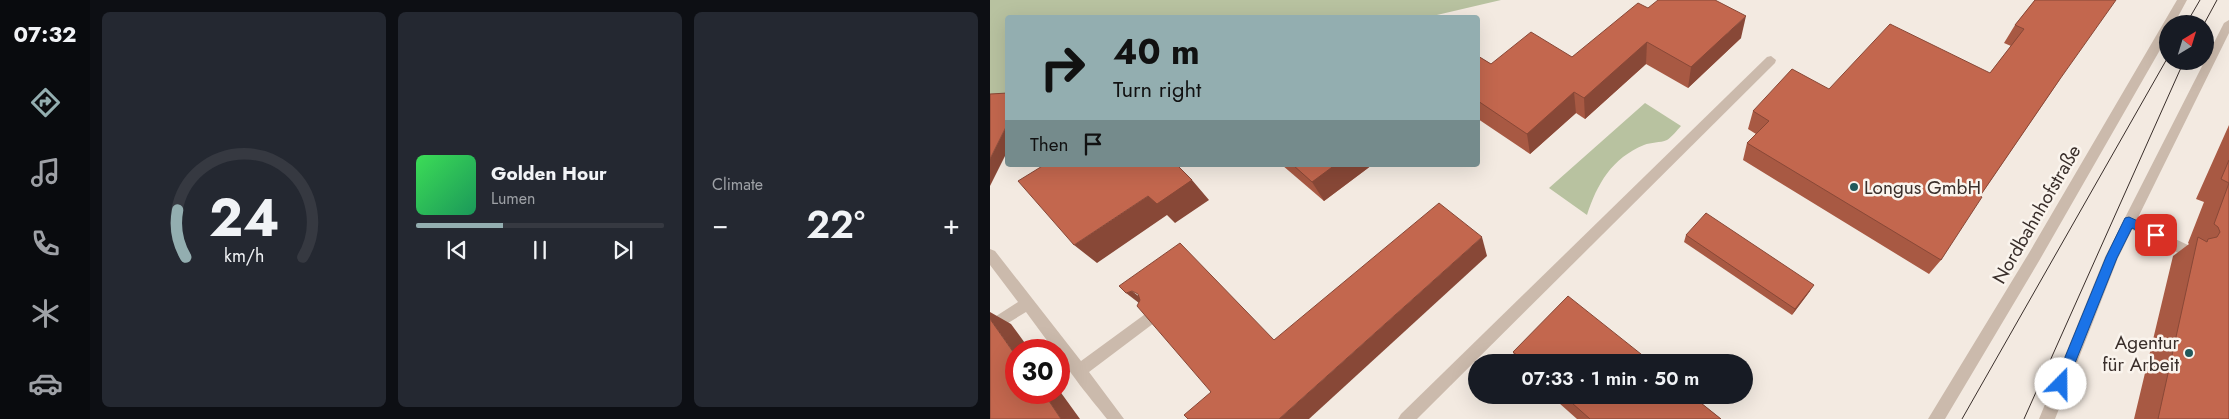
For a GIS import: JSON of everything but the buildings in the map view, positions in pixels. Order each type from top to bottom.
[{"type":"street","name":"Nordbahnhofstraße","points":[[2174,15],[2182,0]]},
{"type":"street","points":[[2047,419],[2112,257],[2229,23]]},
{"type":"street","name":"Nordbahnhofstraße","points":[[1936,419],[2029,265],[2159,41]]},
{"type":"street","points":[[1406,419],[1771,60]]},
{"type":"street","points":[[2129,222],[2186,250]]},
{"type":"street","points":[[990,255],[1116,419]]},
{"type":"street","points":[[990,328],[1026,304]]},
{"type":"street","points":[[1078,372],[1153,316]]},
{"type":"green space","points":[[990,0],[1501,0],[1437,15],[1005,15],[1005,94],[990,95]]},
{"type":"green space","points":[[1645,103],[1681,126],[1667,140],[1644,145],[1623,157],[1607,173],[1587,215],[1549,188]]},
{"type":"tram line","points":[[2191,15],[2200,0]]},
{"type":"tram line","points":[[2209,15],[2217,0]]},
{"type":"tram line","points":[[1962,419],[2161,70]]},
{"type":"tram line","points":[[2024,419],[2180,70]]},
{"type":"place","name":"Longus GmbH","points":[[1854,187]]},
{"type":"place","name":"Agentur für Arbeit","points":[[2189,353]]},
{"type":"route","points":[[2061,384],[2112,257],[2129,222],[2156,235]]}]
